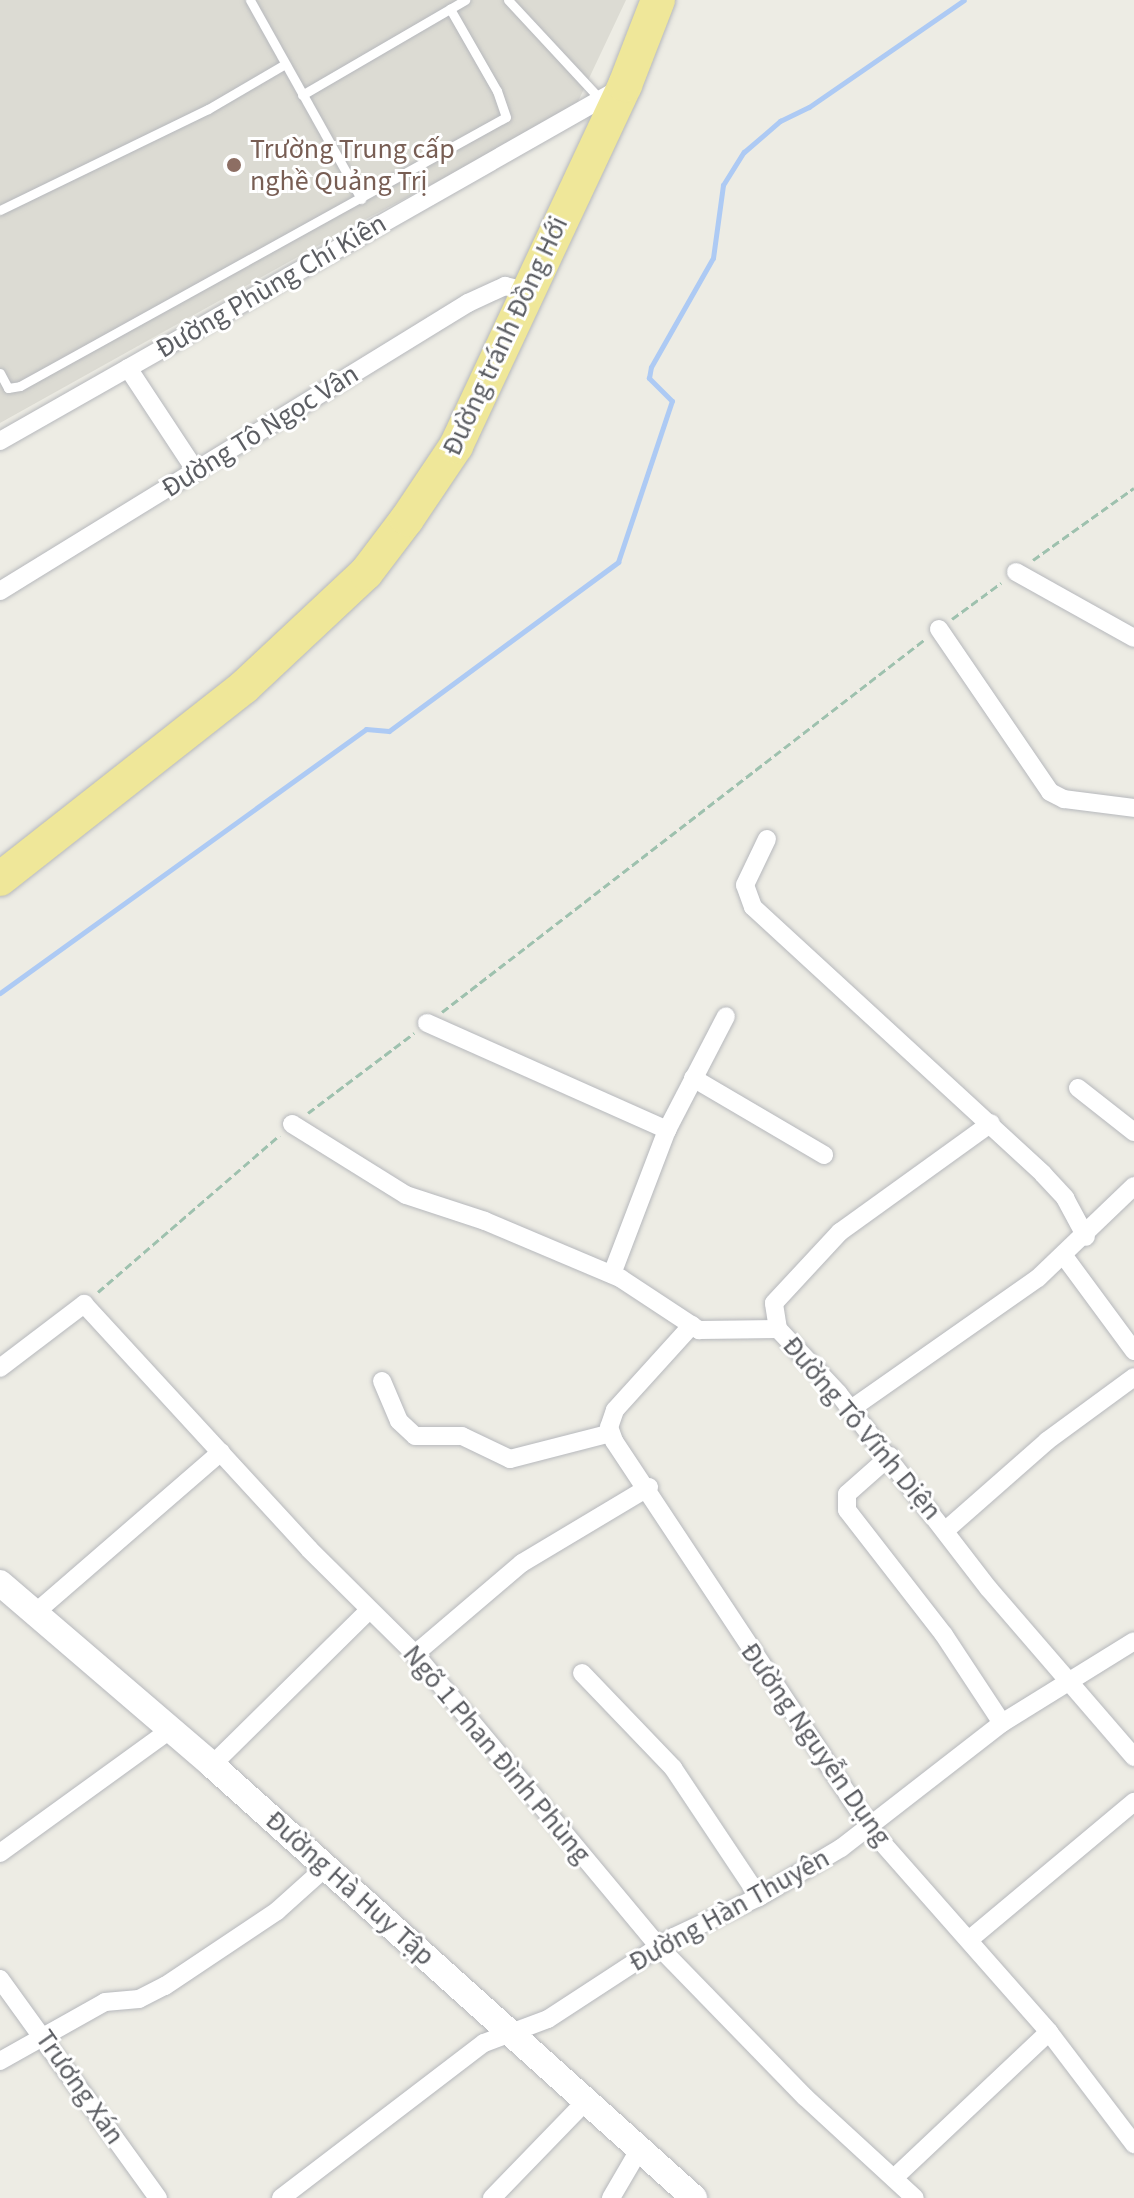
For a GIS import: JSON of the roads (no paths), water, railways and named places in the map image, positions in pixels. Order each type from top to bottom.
[{"type":"highway","name":"Đường tránh Đồng Hới","points":[[0,879],[244,687],[366,573],[456,446],[613,92],[658,0]]},
{"type":"main road","name":"Đường Hà Huy Tập","points":[[0,1583],[171,1729],[515,2033],[694,2198]]},
{"type":"street","name":"Đường Phùng Chí Kiên","points":[[0,441],[613,92]]},
{"type":"street","name":"Đường Tô Ngọc Vân","points":[[0,591],[468,303],[505,286],[525,291]]},
{"type":"street","points":[[128,368],[196,471]]},
{"type":"street","points":[[1016,572],[1134,638]]},
{"type":"street","points":[[939,629],[1050,792],[1064,799],[1134,808]]},
{"type":"street","points":[[767,839],[745,885],[753,907],[991,1123],[1065,1198],[1086,1237]]},
{"type":"street","points":[[612,1274],[667,1130],[726,1016]]},
{"type":"street","points":[[427,1023],[667,1130]]},
{"type":"street","points":[[693,1078],[824,1155]]},
{"type":"street","points":[[1078,1088],[1134,1132]]},
{"type":"street","points":[[778,1329],[774,1303],[840,1232],[991,1123]]},
{"type":"street","name":"Đường Tô Vĩnh Diện","points":[[292,1124],[406,1195],[485,1221],[612,1274],[699,1330],[778,1329],[851,1409],[947,1529],[989,1589],[1134,1757]]},
{"type":"street","points":[[851,1409],[1064,1256],[1134,1186]]},
{"type":"street","points":[[1064,1256],[1134,1351]]},
{"type":"street","name":"Ngõ 1 Phan Đình Phùng","points":[[0,1368],[84,1304],[369,1610],[415,1654],[659,1947],[805,2097],[915,2198]]},
{"type":"street","points":[[382,1381],[399,1421],[415,1436],[462,1436],[510,1459],[611,1433],[615,1410],[692,1325]]},
{"type":"street","points":[[947,1529],[1047,1441],[1134,1377]]},
{"type":"street","name":"Đường Nguyễn Dụng","points":[[611,1433],[649,1487],[739,1635],[871,1830],[1049,2032],[1134,2144]]},
{"type":"street","points":[[35,1613],[221,1452]]},
{"type":"street","points":[[890,1456],[847,1494],[847,1510],[944,1635],[1002,1723]]},
{"type":"street","points":[[415,1654],[522,1563],[649,1487]]},
{"type":"street","points":[[212,1765],[369,1610]]},
{"type":"street","name":"Đường Hàn Thuyên","points":[[281,2198],[484,2043],[548,2019],[659,1947],[759,1897],[871,1830],[892,1806],[1002,1723],[1134,1641]]},
{"type":"street","points":[[582,1673],[673,1768],[759,1897]]},
{"type":"street","points":[[0,1853],[171,1729]]},
{"type":"street","points":[[970,1939],[1134,1802]]},
{"type":"street","points":[[0,2061],[105,2002],[139,1999],[165,1986],[277,1911],[325,1868]]},
{"type":"street","name":"Trương Xán","points":[[0,1979],[45,2037],[158,2198]]},
{"type":"street","points":[[894,2178],[1049,2032]]},
{"type":"street","points":[[492,2198],[586,2101]]},
{"type":"street","points":[[611,2198],[639,2150]]},
{"type":"lane","points":[[250,0],[361,199]]},
{"type":"lane","points":[[302,95],[465,0]]},
{"type":"lane","points":[[508,0],[613,92]]},
{"type":"lane","points":[[0,373],[8,388],[20,386],[506,117],[497,91],[450,9]]},
{"type":"lane","points":[[0,210],[208,109],[285,64]]},
{"type":"waterway","points":[[0,993],[366,729],[389,731],[618,562],[672,401],[649,378],[651,367],[713,258],[723,185],[744,152],[780,121],[809,107],[964,0]]},
{"type":"place","name":"Trường Trung cấp nghề Quảng Trị","points":[[234,165]]}]
